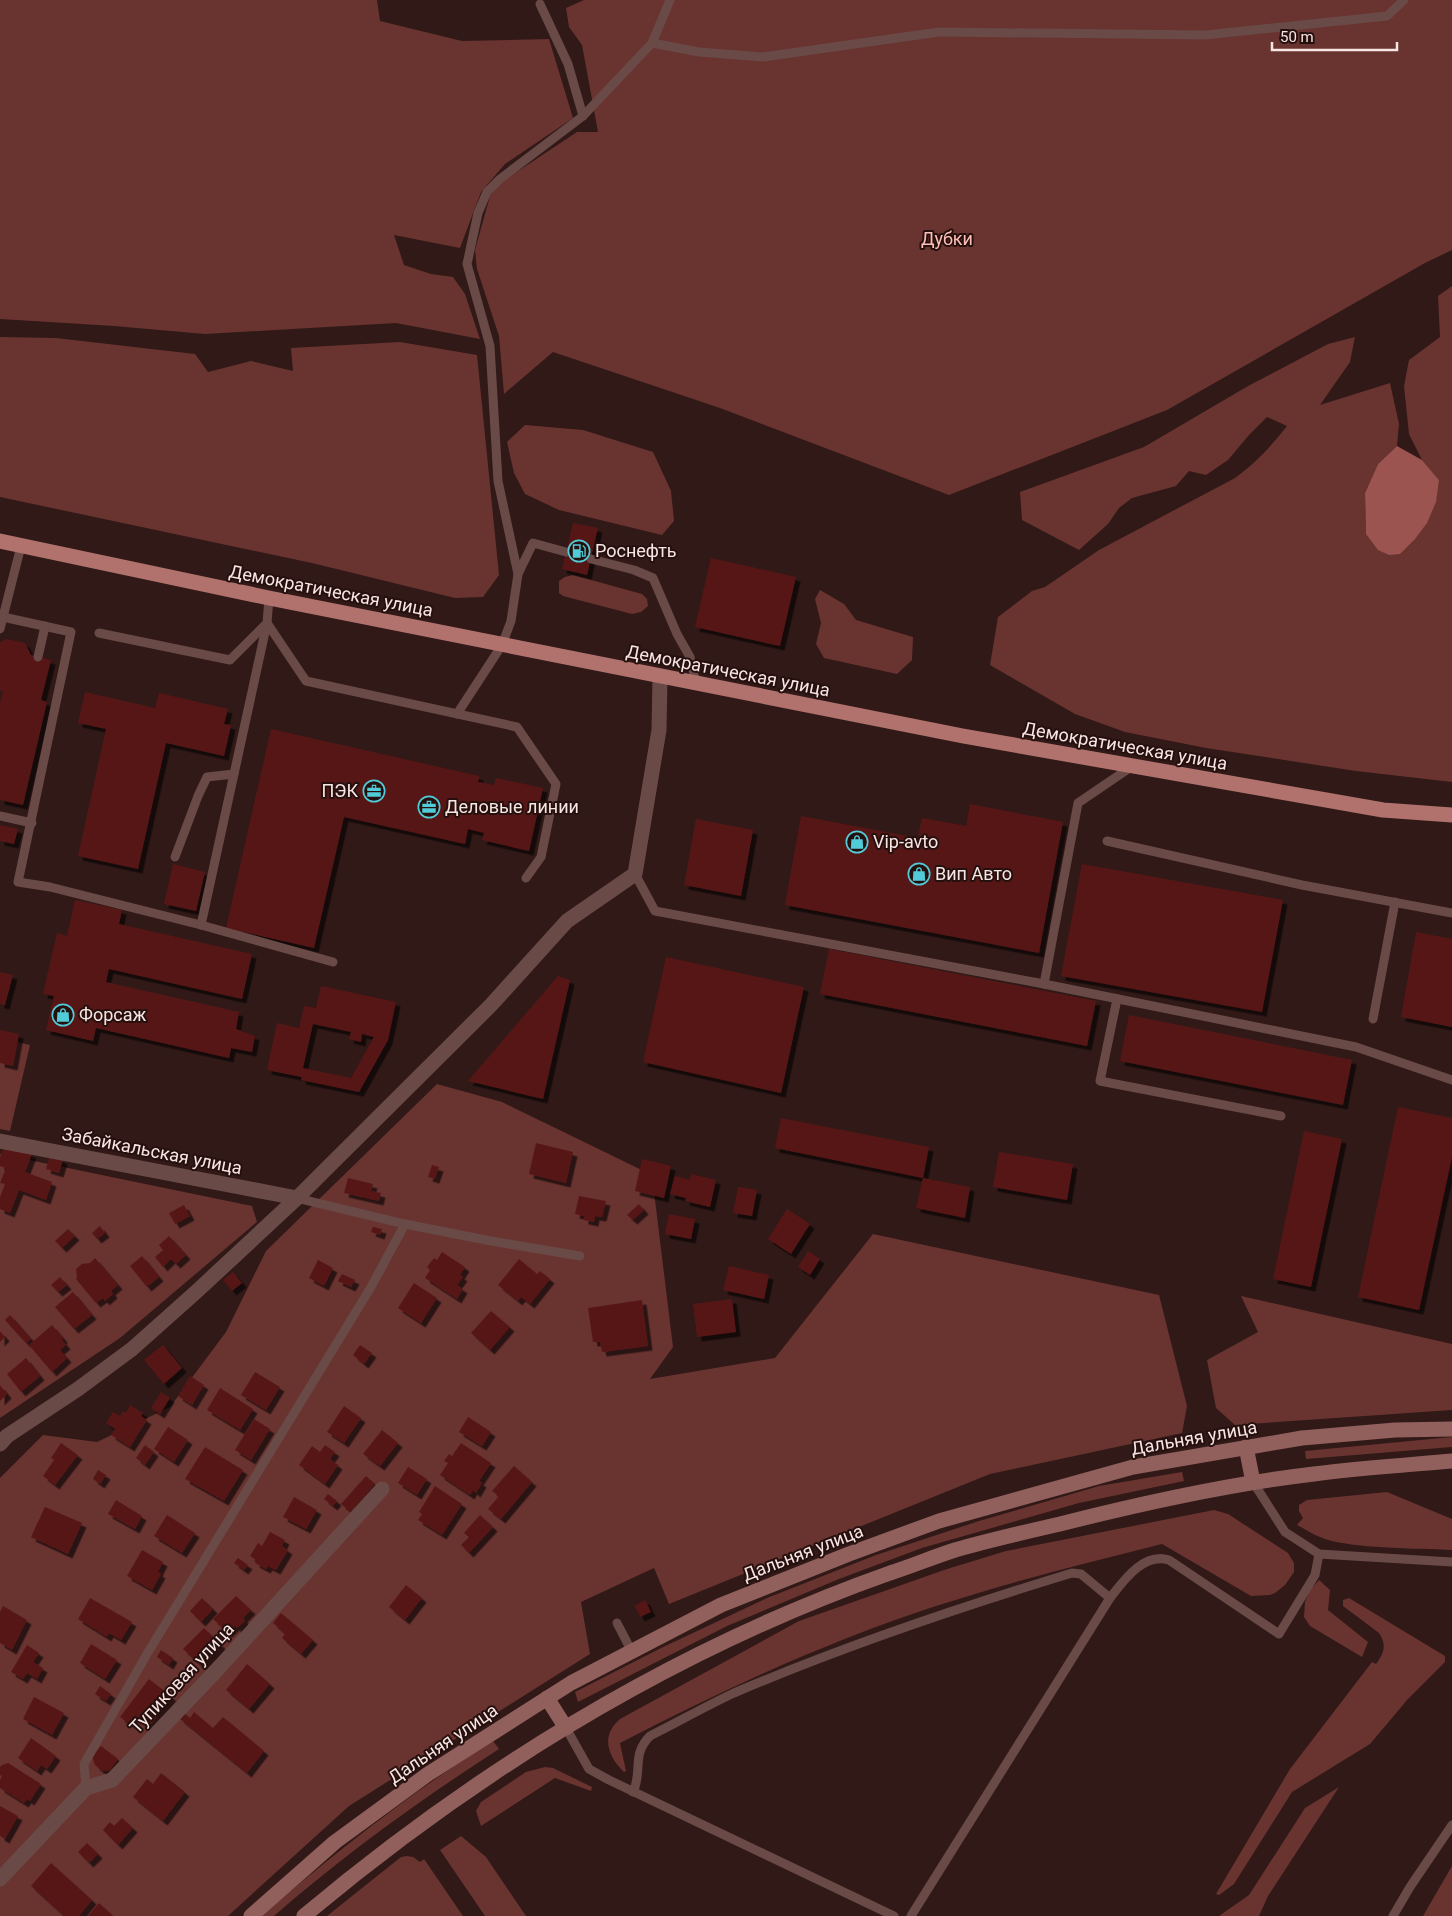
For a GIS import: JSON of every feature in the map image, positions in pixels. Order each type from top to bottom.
[{"type":"main road","name":"Демократическая улица","points":[[0,541],[269,598],[963,736],[1383,810],[1452,815]]},
{"type":"main road","name":"Дальняя улица","points":[[251,1916],[335,1842],[428,1774],[571,1683],[631,1650],[721,1605],[849,1554],[939,1521],[1133,1467],[1302,1438],[1367,1432],[1452,1428]]},
{"type":"main road","points":[[1246,1447],[1253,1482]]},
{"type":"main road","points":[[304,1916],[354,1874],[459,1798],[566,1728],[666,1670],[799,1607],[964,1548],[1142,1503],[1253,1482],[1452,1461]]},
{"type":"main road","points":[[547,1698],[566,1728]]},
{"type":"street","points":[[0,1444],[13,1432],[78,1389],[132,1349],[196,1292],[297,1198],[491,1005],[567,921],[635,874],[659,730],[660,677]]},
{"type":"street","name":"Забайкальская улица","points":[[0,1141],[297,1198]]},
{"type":"street","name":"Тупиковая улица","points":[[0,1879],[86,1788],[112,1780],[215,1672],[382,1489]]},
{"type":"lane","points":[[518,574],[498,481],[490,346],[466,264],[478,213],[487,192],[500,179],[583,116],[652,43],[670,0]]},
{"type":"lane","points":[[652,43],[700,52],[763,57],[939,32],[1205,35],[1388,16],[1404,0]]},
{"type":"lane","points":[[540,4],[568,64],[583,116]]},
{"type":"lane","points":[[457,714],[502,645],[511,621],[518,574],[533,543],[566,552]]},
{"type":"lane","points":[[0,629],[21,546]]},
{"type":"lane","points":[[591,559],[634,570],[653,578],[677,634],[690,657],[696,683]]},
{"type":"lane","points":[[201,925],[267,623],[269,598]]},
{"type":"lane","points":[[3,617],[71,632],[18,882],[201,925],[333,962]]},
{"type":"lane","points":[[99,633],[230,660],[267,623]]},
{"type":"lane","points":[[267,623],[306,681],[517,727],[556,784],[542,857],[526,878]]},
{"type":"lane","points":[[38,657],[44,626]]},
{"type":"lane","points":[[1044,984],[1078,803],[1131,767]]},
{"type":"lane","points":[[176,857],[198,796],[207,777],[234,774]]},
{"type":"lane","points":[[0,816],[32,823]]},
{"type":"lane","points":[[1108,841],[1302,885],[1452,913]]},
{"type":"lane","points":[[635,874],[655,911],[1044,984],[1356,1047],[1452,1080]]},
{"type":"lane","points":[[1373,1019],[1395,902]]},
{"type":"lane","points":[[1116,999],[1100,1080],[1281,1116]]},
{"type":"lane","points":[[297,1198],[405,1224],[580,1256]]},
{"type":"lane","points":[[86,1788],[84,1764],[152,1646],[371,1287],[405,1224]]},
{"type":"lane","points":[[1253,1482],[1285,1532],[1319,1554],[1452,1562]]},
{"type":"lane","points":[[911,1916],[1110,1598],[1124,1580],[1148,1560],[1159,1557],[1169,1560],[1279,1634],[1315,1575],[1319,1554]]},
{"type":"lane","points":[[633,1792],[638,1782],[639,1754],[642,1744],[650,1736],[750,1687],[873,1637],[974,1603],[1072,1574],[1080,1574],[1110,1598]]},
{"type":"lane","points":[[617,1623],[631,1650]]},
{"type":"lane","points":[[566,1728],[589,1769],[633,1792],[894,1916]]},
{"type":"lane","points":[[1393,1916],[1410,1887],[1452,1825]]},
{"type":"green space","points":[[0,0],[377,0],[380,21],[462,41],[549,39],[573,118],[505,164],[481,192],[460,248],[394,235],[404,265],[431,274],[453,277],[465,294],[480,339],[396,323],[205,334],[0,319]]},
{"type":"green space","name":"Дубки","points":[[584,0],[1452,0],[1452,250],[1425,263],[1167,410],[949,495],[720,408],[553,352],[504,394],[499,336],[477,269],[475,250],[490,196],[503,181],[577,132],[598,132],[582,45],[569,27],[566,8]]},
{"type":"green space","points":[[1452,286],[1452,782],[1356,771],[1206,748],[1125,732],[1075,714],[990,665],[998,617],[1032,591],[1045,587],[1099,550],[1235,478],[1263,454],[1287,426],[1267,417],[1228,460],[1206,475],[1189,471],[1176,486],[1132,498],[1119,508],[1108,524],[1079,550],[1022,520],[1020,492],[1144,447],[1248,386],[1328,344],[1355,337],[1350,362],[1320,405],[1390,383],[1399,424],[1397,446],[1378,464],[1365,493],[1366,534],[1439,480],[1422,460],[1409,434],[1404,386],[1409,360],[1440,337],[1438,296]]},
{"type":"green space","points":[[0,337],[56,338],[195,354],[208,372],[251,361],[293,371],[291,348],[400,342],[477,355],[499,575],[483,597],[455,598],[312,563],[0,497]]},
{"type":"green space","points":[[525,425],[583,430],[653,452],[671,491],[674,521],[662,535],[559,510],[525,494],[514,473],[507,442]]},
{"type":"green space","points":[[573,575],[642,594],[647,599],[648,606],[641,612],[632,614],[563,596],[559,593],[559,581]]},
{"type":"green space","points":[[820,590],[844,604],[856,620],[913,637],[912,660],[897,674],[824,658],[816,644],[821,623],[815,599]]},
{"type":"green space","points":[[0,1038],[30,1045],[10,1131],[0,1129]]},
{"type":"green space","points":[[437,1084],[502,1102],[652,1175],[673,1347],[650,1379],[775,1358],[873,1234],[1159,1295],[1187,1406],[1182,1433],[990,1474],[669,1604],[654,1568],[581,1602],[590,1654],[349,1806],[228,1916],[0,1916],[0,1478],[43,1435],[97,1442],[170,1407],[226,1332],[266,1251]]},
{"type":"green space","points":[[0,1154],[252,1206],[257,1222],[120,1338],[0,1418]]},
{"type":"green space","points":[[1241,1296],[1452,1344],[1452,1410],[1235,1425],[1216,1408],[1207,1360],[1258,1332]]},
{"type":"green space","points":[[1452,1437],[1452,1447],[1306,1459],[1305,1451]]},
{"type":"green space","points":[[1182,1472],[1184,1481],[1079,1503],[922,1548],[839,1579],[727,1626],[578,1702],[575,1692],[661,1648],[767,1598],[876,1555],[979,1521],[1099,1486]]},
{"type":"green space","points":[[1387,1492],[1452,1519],[1452,1550],[1346,1544],[1323,1538],[1297,1525],[1303,1518],[1299,1511],[1299,1505],[1307,1500]]},
{"type":"green space","points":[[1214,1510],[1228,1514],[1288,1553],[1294,1563],[1294,1572],[1285,1585],[1270,1595],[1251,1596],[1162,1544],[992,1589],[936,1606],[855,1635],[775,1668],[697,1704],[620,1743],[626,1771],[624,1772],[610,1753],[608,1739],[610,1732],[620,1719],[799,1621],[947,1569],[1006,1551]]},
{"type":"green space","points":[[1319,1580],[1330,1590],[1328,1610],[1368,1642],[1362,1657],[1310,1626],[1304,1617],[1305,1602],[1310,1590]]},
{"type":"green space","points":[[1349,1598],[1445,1656],[1445,1662],[1408,1699],[1370,1744],[1292,1792],[1234,1884],[1219,1895],[1216,1894],[1290,1769],[1372,1662],[1376,1664],[1381,1656],[1384,1645],[1379,1633],[1343,1606],[1343,1600]]},
{"type":"green space","points":[[493,1741],[499,1749],[383,1828],[274,1916],[261,1916],[317,1869],[403,1802]]},
{"type":"green space","points":[[545,1767],[553,1768],[592,1787],[591,1791],[555,1778],[481,1826],[476,1811],[481,1802],[526,1772]]},
{"type":"green space","points":[[1339,1787],[1268,1896],[1259,1916],[1219,1916],[1249,1895],[1305,1808]]},
{"type":"green space","points":[[461,1836],[486,1857],[526,1916],[485,1916],[440,1850]]},
{"type":"green space","points":[[401,1857],[413,1857],[420,1862],[424,1859],[463,1916],[327,1916]]},
{"type":"green space","points":[[1452,1866],[1452,1916],[1423,1916]]},
{"type":"shaded area","points":[[1397,446],[1422,460],[1439,480],[1436,502],[1427,523],[1400,554],[1389,555],[1378,550],[1366,534],[1365,493],[1378,464]]},
{"type":"building","points":[[573,523],[598,528],[587,575],[562,569]]},
{"type":"building","points":[[711,558],[796,577],[780,646],[695,627]]},
{"type":"building","points":[[7,639],[25,643],[31,655],[51,660],[41,700],[47,702],[23,805],[0,800],[0,703],[3,691],[0,691],[0,642]]},
{"type":"building","points":[[85,692],[155,708],[159,693],[228,709],[224,724],[231,725],[224,756],[166,743],[138,869],[78,856],[106,729],[78,723]]},
{"type":"building","points":[[271,729],[479,776],[478,782],[494,785],[496,778],[543,788],[529,851],[482,840],[484,833],[468,829],[465,844],[344,817],[314,948],[226,928]]},
{"type":"building","points":[[970,804],[1063,822],[1039,953],[785,905],[801,816],[918,838],[922,818],[966,826]]},
{"type":"building","points":[[696,819],[753,830],[741,896],[684,885]]},
{"type":"building","points":[[0,825],[18,829],[14,844],[0,841]]},
{"type":"building","points":[[173,864],[205,872],[196,911],[164,904]]},
{"type":"building","points":[[1082,864],[1283,900],[1262,1012],[1061,976]]},
{"type":"building","points":[[75,900],[122,910],[119,924],[252,954],[242,999],[109,969],[106,982],[239,1012],[236,1029],[255,1036],[252,1052],[231,1048],[229,1058],[96,1028],[93,1041],[46,1030],[54,996],[43,994],[57,933],[67,936]]},
{"type":"building","points":[[1416,932],[1452,939],[1452,1027],[1401,1017]]},
{"type":"building","points":[[829,949],[1096,1001],[1087,1046],[820,994]]},
{"type":"building","points":[[666,957],[804,987],[781,1093],[643,1062]]},
{"type":"building","points":[[0,972],[13,975],[5,1005],[0,1004]]},
{"type":"building","points":[[558,976],[570,980],[543,1099],[468,1081]]},
{"type":"building","points":[[321,986],[396,1002],[388,1040],[359,1092],[301,1080],[302,1077],[267,1070],[277,1023],[299,1028],[304,1006],[316,1008]],"holes":[[[313,1024],[351,1032],[349,1039],[361,1042],[362,1034],[374,1037],[351,1078],[303,1068]]]},
{"type":"building","points":[[1129,1015],[1352,1060],[1343,1105],[1120,1061]]},
{"type":"building","points":[[0,1030],[19,1034],[13,1066],[0,1063]]},
{"type":"building","points":[[1398,1107],[1452,1118],[1452,1157],[1419,1310],[1358,1297]]},
{"type":"building","points":[[781,1118],[929,1147],[923,1178],[775,1148]]},
{"type":"building","points":[[1304,1131],[1342,1139],[1311,1287],[1273,1279]]},
{"type":"building","points":[[536,1143],[573,1152],[566,1183],[529,1174]]},
{"type":"building","points":[[5,1144],[32,1154],[25,1172],[52,1182],[46,1200],[19,1190],[10,1213],[0,1209],[0,1197],[5,1184],[0,1183],[6,1168],[0,1166],[0,1157]]},
{"type":"building","points":[[999,1152],[1073,1164],[1067,1200],[993,1187]]},
{"type":"building","points":[[50,1155],[63,1160],[59,1173],[46,1169]]},
{"type":"building","points":[[642,1159],[671,1166],[664,1198],[635,1191]]},
{"type":"building","points":[[432,1165],[439,1167],[435,1179],[428,1177]]},
{"type":"building","points":[[691,1174],[716,1180],[710,1207],[685,1201],[686,1198],[670,1194],[675,1176],[690,1180]]},
{"type":"building","points":[[348,1178],[373,1184],[371,1191],[381,1193],[379,1201],[344,1193]]},
{"type":"building","points":[[923,1178],[970,1187],[965,1218],[916,1208]]},
{"type":"building","points":[[738,1187],[757,1190],[752,1216],[733,1213]]},
{"type":"building","points":[[579,1196],[606,1201],[602,1217],[595,1216],[594,1222],[584,1220],[584,1216],[575,1214]]},
{"type":"building","points":[[639,1204],[644,1210],[633,1220],[627,1215]]},
{"type":"building","points":[[184,1205],[190,1216],[175,1224],[169,1213]]},
{"type":"building","points":[[787,1209],[810,1224],[791,1254],[768,1239]]},
{"type":"building","points":[[669,1214],[695,1219],[691,1239],[665,1234]]},
{"type":"building","points":[[100,1226],[105,1233],[97,1239],[92,1233]]},
{"type":"building","points":[[373,1227],[382,1229],[380,1235],[371,1232]]},
{"type":"building","points":[[68,1229],[75,1236],[62,1248],[55,1241]]},
{"type":"building","points":[[169,1236],[186,1255],[176,1264],[171,1259],[163,1267],[155,1257],[163,1250],[159,1245]]},
{"type":"building","points":[[808,1251],[820,1259],[810,1275],[798,1267]]},
{"type":"building","points":[[442,1252],[465,1267],[460,1275],[463,1277],[457,1285],[463,1289],[457,1299],[425,1278],[430,1270],[427,1267],[434,1258],[437,1260]]},
{"type":"building","points":[[142,1256],[159,1277],[147,1287],[130,1266]]},
{"type":"building","points":[[95,1258],[118,1285],[111,1291],[113,1294],[105,1301],[103,1298],[96,1303],[76,1279],[76,1269],[82,1264],[90,1263]]},
{"type":"building","points":[[519,1259],[537,1274],[540,1271],[550,1279],[530,1304],[521,1297],[518,1301],[498,1285]]},
{"type":"building","points":[[318,1260],[333,1268],[324,1286],[309,1278]]},
{"type":"building","points":[[729,1266],[769,1275],[764,1299],[723,1290]]},
{"type":"building","points":[[233,1272],[242,1283],[232,1291],[223,1280]]},
{"type":"building","points":[[342,1274],[355,1280],[351,1287],[338,1281]]},
{"type":"building","points":[[60,1277],[67,1285],[58,1292],[51,1285]]},
{"type":"building","points":[[414,1283],[437,1298],[421,1323],[398,1308]]},
{"type":"building","points":[[73,1292],[92,1315],[74,1329],[55,1307]]},
{"type":"building","points":[[732,1299],[736,1332],[697,1337],[693,1304]]},
{"type":"building","points":[[642,1300],[648,1346],[602,1352],[600,1342],[593,1342],[588,1308]]},
{"type":"building","points":[[491,1311],[510,1327],[490,1350],[471,1333]]},
{"type":"building","points":[[10,1315],[31,1339],[26,1343],[5,1320]]},
{"type":"building","points":[[52,1325],[63,1338],[62,1340],[66,1345],[60,1350],[67,1358],[52,1372],[29,1345]]},
{"type":"building","points":[[0,1331],[5,1337],[0,1342]]},
{"type":"building","points":[[163,1345],[182,1368],[164,1384],[144,1360]]},
{"type":"building","points":[[360,1345],[372,1353],[364,1364],[353,1355]]},
{"type":"building","points":[[26,1358],[40,1376],[21,1392],[7,1374]]},
{"type":"building","points":[[255,1372],[280,1387],[266,1410],[241,1395]]},
{"type":"building","points":[[190,1376],[204,1385],[192,1405],[178,1396]]},
{"type":"building","points":[[0,1385],[7,1394],[0,1401]]},
{"type":"building","points":[[220,1388],[253,1409],[240,1430],[207,1410]]},
{"type":"building","points":[[161,1392],[170,1398],[160,1414],[151,1408]]},
{"type":"building","points":[[130,1405],[143,1413],[141,1416],[147,1420],[130,1447],[111,1435],[115,1429],[106,1423],[113,1412],[120,1416],[123,1411],[126,1413]]},
{"type":"building","points":[[344,1406],[361,1418],[344,1443],[327,1432]]},
{"type":"building","points":[[468,1417],[491,1432],[482,1446],[459,1432]]},
{"type":"building","points":[[254,1419],[270,1429],[251,1460],[235,1450]]},
{"type":"building","points":[[168,1427],[188,1440],[174,1462],[154,1449]]},
{"type":"building","points":[[382,1430],[398,1443],[380,1466],[363,1454]]},
{"type":"building","points":[[61,1443],[78,1455],[55,1485],[43,1476],[54,1460],[51,1458]]},
{"type":"building","points":[[461,1443],[491,1463],[479,1481],[482,1483],[476,1493],[473,1490],[470,1495],[440,1475],[448,1463],[444,1461],[449,1454],[452,1456]]},
{"type":"building","points":[[145,1445],[154,1452],[145,1465],[136,1458]]},
{"type":"building","points":[[325,1445],[335,1452],[330,1459],[338,1465],[325,1484],[299,1465],[312,1446],[320,1452]]},
{"type":"building","points":[[205,1447],[243,1470],[224,1501],[185,1479]]},
{"type":"building","points":[[514,1466],[532,1482],[501,1519],[488,1509],[499,1496],[492,1491]]},
{"type":"building","points":[[408,1467],[427,1479],[417,1495],[398,1483]]},
{"type":"building","points":[[98,1470],[106,1475],[100,1484],[93,1479]]},
{"type":"building","points":[[366,1476],[375,1484],[351,1512],[341,1504]]},
{"type":"building","points":[[435,1486],[462,1504],[442,1535],[418,1520],[422,1514],[419,1512]]},
{"type":"building","points":[[328,1494],[337,1501],[333,1506],[324,1499]]},
{"type":"building","points":[[294,1497],[317,1510],[306,1529],[283,1517]]},
{"type":"building","points":[[116,1500],[142,1516],[135,1529],[108,1514]]},
{"type":"building","points":[[45,1507],[82,1523],[68,1554],[31,1537]]},
{"type":"building","points":[[167,1515],[195,1533],[182,1553],[154,1536]]},
{"type":"building","points":[[480,1515],[493,1527],[469,1553],[461,1545],[469,1537],[464,1533]]},
{"type":"building","points":[[270,1532],[285,1540],[282,1546],[288,1550],[276,1570],[268,1566],[266,1569],[255,1563],[256,1560],[250,1556],[258,1543],[262,1546]]},
{"type":"building","points":[[142,1550],[163,1562],[158,1572],[161,1574],[152,1590],[127,1576]]},
{"type":"building","points":[[238,1558],[248,1565],[244,1570],[234,1563]]},
{"type":"building","points":[[406,1585],[422,1598],[405,1620],[389,1607]]},
{"type":"building","points":[[236,1596],[251,1610],[243,1618],[245,1621],[237,1628],[235,1626],[228,1633],[213,1619]]},
{"type":"building","points":[[90,1598],[132,1622],[121,1640],[109,1633],[107,1637],[78,1619]]},
{"type":"building","points":[[202,1598],[213,1609],[201,1622],[190,1611]]},
{"type":"building","points":[[645,1600],[651,1612],[640,1617],[635,1606]]},
{"type":"building","points":[[3,1606],[27,1620],[12,1650],[0,1643],[0,1612]]},
{"type":"building","points":[[281,1613],[313,1640],[301,1654],[282,1638],[285,1634],[273,1623]]},
{"type":"building","points":[[204,1628],[222,1646],[201,1666],[183,1649]]},
{"type":"building","points":[[91,1644],[117,1660],[105,1679],[80,1663]]},
{"type":"building","points":[[27,1645],[39,1653],[33,1662],[43,1668],[37,1679],[27,1673],[23,1679],[11,1672]]},
{"type":"building","points":[[161,1650],[173,1658],[169,1665],[157,1657]]},
{"type":"building","points":[[247,1664],[270,1684],[249,1709],[226,1690]]},
{"type":"building","points":[[149,1679],[172,1697],[148,1728],[134,1716],[128,1723],[120,1717]]},
{"type":"building","points":[[100,1686],[111,1694],[106,1701],[95,1694]]},
{"type":"building","points":[[34,1697],[64,1713],[52,1735],[23,1719]]},
{"type":"building","points":[[194,1712],[213,1728],[223,1717],[264,1751],[247,1773],[179,1718],[184,1713],[190,1718]]},
{"type":"building","points":[[31,1738],[56,1756],[47,1769],[41,1765],[37,1771],[18,1758]]},
{"type":"building","points":[[101,1746],[118,1759],[110,1770],[102,1771],[95,1765],[92,1756]]},
{"type":"building","points":[[8,1763],[41,1784],[30,1801],[27,1799],[24,1803],[0,1788],[2,1776],[0,1775],[0,1767]]},
{"type":"building","points":[[161,1773],[185,1792],[163,1821],[133,1797],[147,1779],[153,1784]]},
{"type":"building","points":[[0,1806],[18,1816],[5,1839],[0,1836]]},
{"type":"building","points":[[122,1818],[133,1828],[118,1845],[103,1830],[110,1822],[114,1826]]},
{"type":"building","points":[[87,1843],[98,1854],[89,1863],[78,1852]]},
{"type":"building","points":[[51,1863],[92,1900],[79,1916],[64,1916],[31,1886]]},
{"type":"building","points":[[99,1903],[113,1916],[88,1916]]},
{"type":"place","name":"Роснефть","points":[[579,551]]},
{"type":"place","name":"ПЭК","points":[[374,791]]},
{"type":"place","name":"Деловые линии","points":[[429,807]]},
{"type":"place","name":"Vip-avto","points":[[857,842]]},
{"type":"place","name":"Вип Авто","points":[[919,874]]},
{"type":"place","name":"Форсаж","points":[[63,1015]]}]
